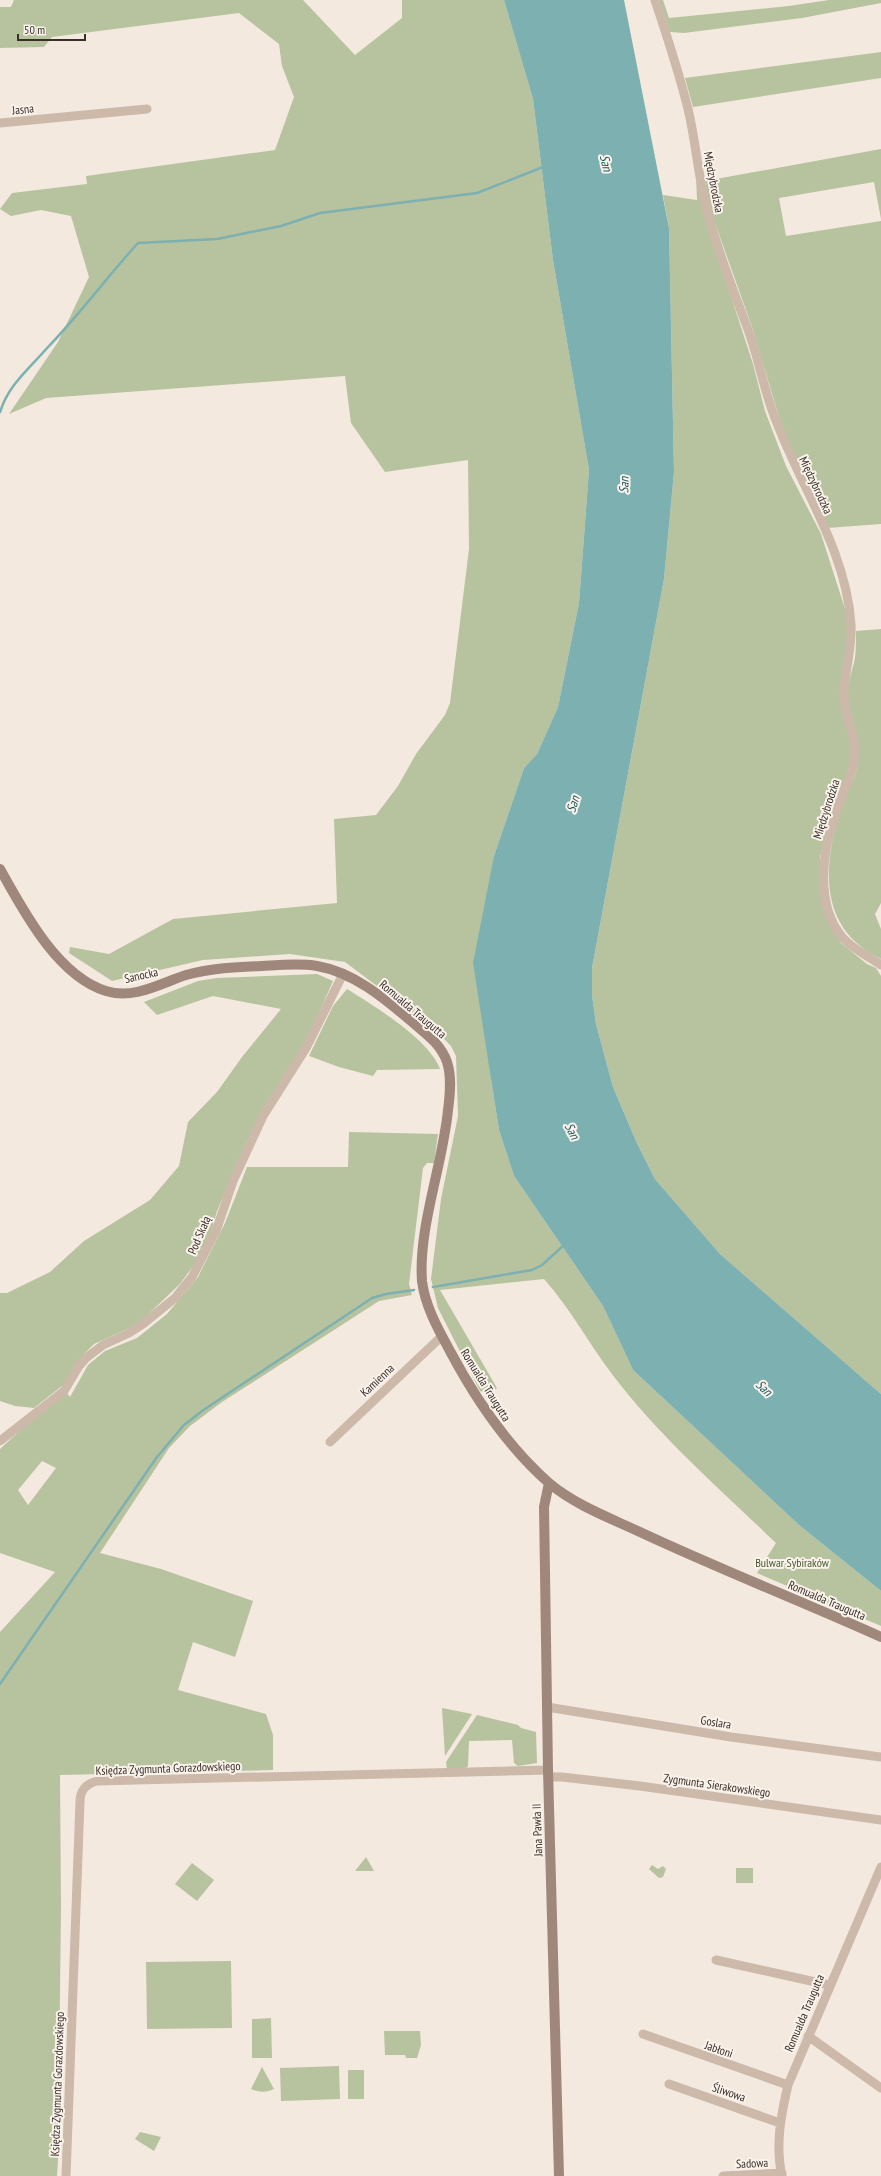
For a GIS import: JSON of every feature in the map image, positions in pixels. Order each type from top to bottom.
[{"type":"street","name":"Międzybrodzka","points":[[655,0],[688,107],[703,196],[715,237],[753,344],[764,387],[780,432],[824,529],[844,582],[850,611],[852,638],[844,696],[855,752],[852,769],[828,838],[824,861],[825,887],[832,920],[842,937],[863,954],[881,965]]},
{"type":"street","name":"Jasna","points":[[0,123],[147,109]]},
{"type":"street","name":"Sanocka","points":[[0,868],[29,921],[42,939],[72,970],[88,982],[106,991],[120,993],[136,992],[190,974],[221,968],[302,964],[321,966],[343,974]]},
{"type":"street","name":"Romualda Traugutta","points":[[343,974],[379,995],[408,1018],[436,1042],[447,1060],[450,1086],[447,1126],[428,1223],[422,1263],[425,1296],[442,1336],[466,1381],[486,1412],[512,1445],[549,1483],[579,1502],[670,1546],[881,1637]]},
{"type":"street","name":"Pod Skałą","points":[[0,1441],[60,1395],[79,1366],[90,1354],[143,1324],[175,1298],[192,1277],[216,1231],[233,1181],[263,1116],[306,1048],[343,974]]},
{"type":"street","name":"Kamienna","points":[[330,1442],[442,1336]]},
{"type":"street","name":"Jana Pawła II","points":[[549,1483],[544,1507],[548,1774],[559,2176]]},
{"type":"street","name":"Goslara","points":[[547,1707],[732,1737],[881,1757]]},
{"type":"street","name":"Zygmunta Sierakowskiego","points":[[548,1774],[881,1820]]},
{"type":"street","name":"Księdza Zygmunta Gorazdowskiego","points":[[66,2176],[80,1798],[84,1787],[89,1783],[97,1781],[548,1774]]},
{"type":"street","name":"Romualda Traugutta","points":[[782,2175],[779,2159],[780,2122],[788,2085],[881,1867]]},
{"type":"street","points":[[716,1960],[829,1986]]},
{"type":"street","name":"Jabłoni","points":[[643,2034],[788,2085]]},
{"type":"street","points":[[808,2036],[881,2088]]},
{"type":"street","name":"Śliwowa","points":[[669,2084],[780,2122]]},
{"type":"street","name":"Sadowa","points":[[723,2176],[782,2175]]},
{"type":"green space","name":"Bulwar Sybiraków","points":[[14,0],[303,0],[355,55],[402,18],[402,0],[504,0],[533,99],[553,260],[589,470],[579,603],[558,707],[537,754],[524,768],[494,856],[491,1078],[499,1130],[514,1176],[603,1306],[633,1370],[799,1525],[881,1591],[881,1626],[757,1573],[776,1543],[671,1442],[633,1400],[606,1366],[563,1303],[544,1279],[440,1290],[497,1388],[489,1394],[480,1391],[438,1308],[431,1279],[441,1199],[458,1116],[456,1056],[451,1046],[433,1028],[345,962],[290,954],[203,960],[112,981],[69,953],[70,947],[109,954],[173,919],[337,903],[334,819],[376,815],[398,786],[416,754],[445,715],[450,703],[469,549],[468,460],[385,472],[351,423],[345,376],[46,398],[9,414],[58,342],[89,277],[71,216],[41,210],[11,216],[0,209],[12,193],[87,184],[86,176],[275,150],[294,97],[282,66],[279,44],[239,13],[52,37],[44,47],[0,48],[0,7],[11,7]]},
{"type":"green space","points":[[659,0],[663,0],[669,18],[789,6],[829,0],[881,0],[881,3],[802,18],[684,33],[670,32]]},
{"type":"green space","points":[[881,52],[881,78],[693,107],[685,78]]},
{"type":"green space","points":[[881,149],[881,219],[874,182],[779,198],[786,236],[881,221],[881,524],[827,528],[782,427],[752,327],[710,209],[705,181]]},
{"type":"green space","points":[[696,175],[727,284],[753,364],[765,411],[786,466],[821,534],[847,615],[848,644],[841,682],[851,746],[851,762],[824,841],[820,857],[820,878],[830,926],[841,943],[867,964],[876,968],[881,976],[881,1394],[720,1254],[655,1179],[636,1141],[613,1087],[596,1024],[592,995],[592,968],[664,579],[674,472],[669,228],[663,195],[697,200]]},
{"type":"green space","points":[[881,629],[881,903],[875,914],[881,929],[881,959],[861,946],[846,932],[836,915],[831,896],[829,876],[830,856],[839,813],[855,776],[857,765],[856,748],[848,707],[849,683],[855,658],[856,631]]},
{"type":"green space","points":[[317,974],[333,981],[307,1040],[246,1143],[217,1211],[210,1236],[198,1259],[180,1284],[138,1324],[94,1344],[85,1353],[67,1382],[34,1408],[15,1406],[0,1401],[0,1293],[7,1293],[50,1272],[84,1241],[150,1200],[179,1166],[188,1122],[217,1092],[242,1057],[281,1009],[213,996],[157,1015],[144,1002],[198,981],[217,978]]},
{"type":"green space","points":[[347,989],[400,1024],[413,1035],[425,1046],[440,1069],[377,1070],[373,1076],[339,1067],[309,1056],[333,1006]]},
{"type":"green space","points":[[349,1132],[438,1134],[434,1163],[427,1163],[423,1168],[409,1284],[412,1295],[379,1301],[222,1402],[190,1426],[169,1448],[100,1553],[161,1569],[253,1601],[235,1657],[193,1642],[178,1690],[266,1714],[273,1735],[273,1770],[60,1775],[61,1907],[57,2176],[0,2176],[0,1632],[55,1572],[0,1553],[0,1449],[26,1425],[67,1393],[70,1397],[88,1365],[105,1351],[137,1338],[167,1314],[198,1277],[225,1223],[247,1167],[348,1167]],"holes":[[[42,1461],[56,1468],[28,1505],[18,1490]]]},
{"type":"green space","points":[[442,1708],[472,1714],[445,1756]]},
{"type":"green space","points":[[477,1715],[518,1725],[521,1728],[536,1732],[537,1763],[518,1766],[514,1763],[512,1740],[469,1741],[468,1766],[466,1768],[447,1769],[446,1762]]},
{"type":"green space","points":[[366,1857],[374,1871],[355,1871]]},
{"type":"green space","points":[[192,1863],[214,1880],[197,1901],[175,1884]]},
{"type":"green space","points":[[652,1865],[658,1869],[663,1866],[666,1869],[663,1877],[659,1878],[649,1869]]},
{"type":"green space","points":[[736,1868],[753,1868],[753,1883],[736,1883]]},
{"type":"green space","points":[[231,1961],[232,2028],[147,2029],[146,1962]]},
{"type":"green space","points":[[271,2018],[272,2058],[252,2058],[252,2019]]},
{"type":"green space","points":[[384,2031],[420,2031],[421,2045],[417,2058],[406,2058],[405,2055],[385,2055]]},
{"type":"green space","points":[[339,2066],[340,2099],[281,2101],[280,2068]]},
{"type":"green space","points":[[262,2067],[274,2089],[262,2092],[251,2089]]},
{"type":"green space","points":[[348,2070],[364,2070],[364,2099],[348,2099]]},
{"type":"green space","points":[[140,2132],[161,2137],[154,2151],[135,2139]]},
{"type":"water","name":"San","points":[[504,0],[624,0],[669,228],[674,472],[664,579],[592,968],[592,995],[596,1024],[613,1087],[636,1141],[655,1179],[720,1254],[881,1394],[881,1591],[799,1525],[633,1370],[603,1306],[514,1176],[499,1130],[473,963],[494,856],[524,768],[537,754],[558,707],[579,603],[589,470],[553,260],[533,99]]},
{"type":"waterway","points":[[0,412],[9,393],[20,377],[71,322],[138,243],[217,239],[281,226],[320,213],[477,193],[543,167]]},
{"type":"waterway","points":[[433,1287],[532,1270],[542,1265],[564,1245]]},
{"type":"waterway","points":[[0,1684],[157,1457],[184,1425],[202,1411],[372,1298],[386,1294],[414,1290]]}]
